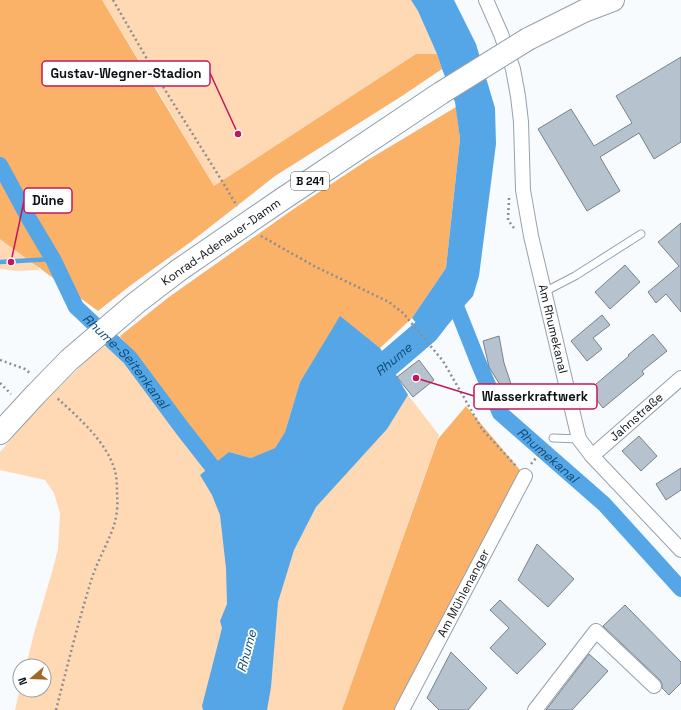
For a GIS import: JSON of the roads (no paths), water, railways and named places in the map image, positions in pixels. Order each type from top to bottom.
[{"type":"main road","name":"Konrad-Adenauer-Damm","points":[[0,433],[69,360],[136,303],[179,270],[441,93],[528,39],[584,11],[613,0]]},
{"type":"street","name":"Am Rhumekanal","points":[[486,0],[501,34],[515,76],[521,122],[523,190],[531,236],[579,439],[592,456],[681,550]]},
{"type":"street","name":"Jahnstraße","points":[[592,456],[681,378]]},
{"type":"street","name":"Am Mühlenanger","points":[[402,710],[527,471]]},
{"type":"street","points":[[535,710],[596,631],[654,686]]},
{"type":"lane","points":[[544,292],[576,276],[641,234]]},
{"type":"lane","points":[[553,438],[579,439]]},
{"type":"water","points":[[411,0],[454,0],[476,44],[495,108],[496,144],[479,276],[473,296],[432,342],[412,318],[446,268],[460,139],[455,102],[437,54],[418,11]]},
{"type":"water","points":[[340,316],[380,348],[408,395],[387,429],[316,507],[294,550],[278,602],[271,687],[267,710],[203,710],[202,706],[222,628],[220,621],[227,604],[226,568],[220,515],[212,495],[200,475],[229,452],[251,458],[275,448],[285,432],[300,382]]},
{"type":"waterway","name":"Rhume-Seitenkanal","points":[[0,165],[53,259],[76,307],[130,358],[225,483]]},
{"type":"waterway","points":[[0,262],[53,259]]},
{"type":"waterway","name":"Rhumekanal","points":[[452,296],[500,413],[604,504],[681,589]]},
{"type":"waterway","name":"Rhume","points":[[364,389],[378,372],[426,331],[447,304]]},
{"type":"place","name":"Gustav-Wegner-Stadion","points":[[238,134]]},
{"type":"place","name":"Düne","points":[[11,262]]},
{"type":"place","name":"Wasserkraftwerk","points":[[416,378]]}]
